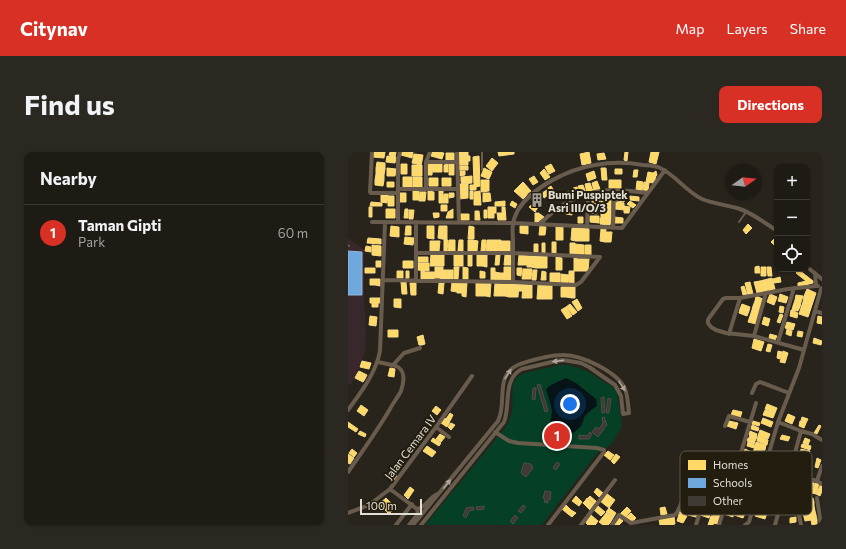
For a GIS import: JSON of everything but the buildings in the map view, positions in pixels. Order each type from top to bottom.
[{"type":"street","points":[[372,152],[371,193],[426,189],[458,189]]},
{"type":"street","points":[[398,222],[398,160],[400,152]]},
{"type":"street","points":[[426,189],[426,162],[430,152]]},
{"type":"street","points":[[457,152],[459,223]]},
{"type":"street","points":[[426,162],[457,162]]},
{"type":"street","points":[[513,282],[513,223],[518,210],[538,189],[557,178],[594,165],[631,163],[656,166],[665,170],[688,191],[700,198],[709,202],[740,209],[752,214],[774,229]]},
{"type":"street","points":[[372,222],[513,223],[622,228],[665,170]]},
{"type":"street","points":[[540,224],[549,215],[577,197],[605,190],[648,193]]},
{"type":"street","points":[[613,228],[614,190]]},
{"type":"street","points":[[587,226],[588,194]]},
{"type":"street","points":[[348,410],[362,391],[378,362],[380,351],[385,222]]},
{"type":"street","points":[[416,222],[416,280]]},
{"type":"street","points":[[383,280],[513,282],[576,285],[581,282],[600,257],[513,253],[416,252]]},
{"type":"street","points":[[810,269],[822,279]]},
{"type":"street","points":[[815,273],[816,286]]},
{"type":"street","points":[[770,451],[778,422],[804,350],[822,288],[816,286],[794,288],[740,298],[726,298],[708,320],[708,324],[716,330],[729,334],[754,336],[804,350]]},
{"type":"street","points":[[778,342],[794,288]]},
{"type":"street","points":[[754,336],[766,293]]},
{"type":"street","points":[[729,334],[740,298]]},
{"type":"street","points":[[815,311],[822,313]]},
{"type":"street","points":[[393,365],[404,353],[420,348]]},
{"type":"street","points":[[413,525],[500,418],[503,382],[505,376],[514,366],[556,355],[572,356],[591,362],[613,376],[625,388],[629,413],[623,414],[621,396],[615,385],[581,363],[563,360],[517,371],[509,383],[504,422],[421,525]]},
{"type":"street","points":[[348,472],[377,430],[401,391],[404,377],[399,367],[378,362]]},
{"type":"street","name":"Jalan Cemara IV","points":[[348,513],[370,505],[390,489],[472,376]]},
{"type":"street","points":[[752,393],[756,384],[760,382],[789,393]]},
{"type":"street","points":[[741,451],[756,403]]},
{"type":"street","points":[[725,426],[729,416],[750,422]]},
{"type":"street","points":[[778,422],[812,434],[822,440]]},
{"type":"street","points":[[436,427],[449,437]]},
{"type":"street","points":[[491,430],[509,441],[518,443],[597,448],[604,450],[548,525]]},
{"type":"street","points":[[795,451],[801,431]]},
{"type":"street","points":[[818,481],[822,466]]},
{"type":"street","points":[[588,525],[582,524],[616,480]]},
{"type":"street","points":[[812,480],[822,484]]},
{"type":"street","points":[[390,489],[417,509],[418,514],[409,525]]},
{"type":"street","points":[[417,509],[422,508],[433,496],[439,493]]},
{"type":"street","points":[[817,498],[821,525]]},
{"type":"street","points":[[396,525],[412,504]]},
{"type":"street","points":[[612,525],[620,515],[630,523],[675,515],[678,512],[680,506]]},
{"type":"street","points":[[696,525],[699,515]]},
{"type":"street","points":[[719,525],[722,515]]},
{"type":"street","points":[[745,525],[749,522],[751,515]]},
{"type":"street","points":[[775,525],[778,515]]},
{"type":"street","points":[[798,515],[800,525]]},
{"type":"lane","points":[[482,152],[482,170]]},
{"type":"lane","points":[[739,222],[746,212]]},
{"type":"shaded area","points":[[348,238],[364,249],[364,304],[366,327],[365,352],[358,371],[351,384],[348,384]]},
{"type":"shaded area","points":[[566,378],[576,383],[596,399],[597,406],[585,416],[583,423],[579,428],[573,433],[566,435],[550,425],[552,412],[546,389]]},
{"type":"green space","points":[[559,365],[569,365],[587,371],[614,388],[617,393],[622,426],[611,445],[598,452],[542,525],[425,525],[505,428],[512,413],[512,388],[516,379],[525,373]]},
{"type":"place","name":"Bumi Puspiptek Asri III/O/3","points":[[537,200]]},
{"type":"place","name":"Taman Gipti","points":[[557,436]]}]
